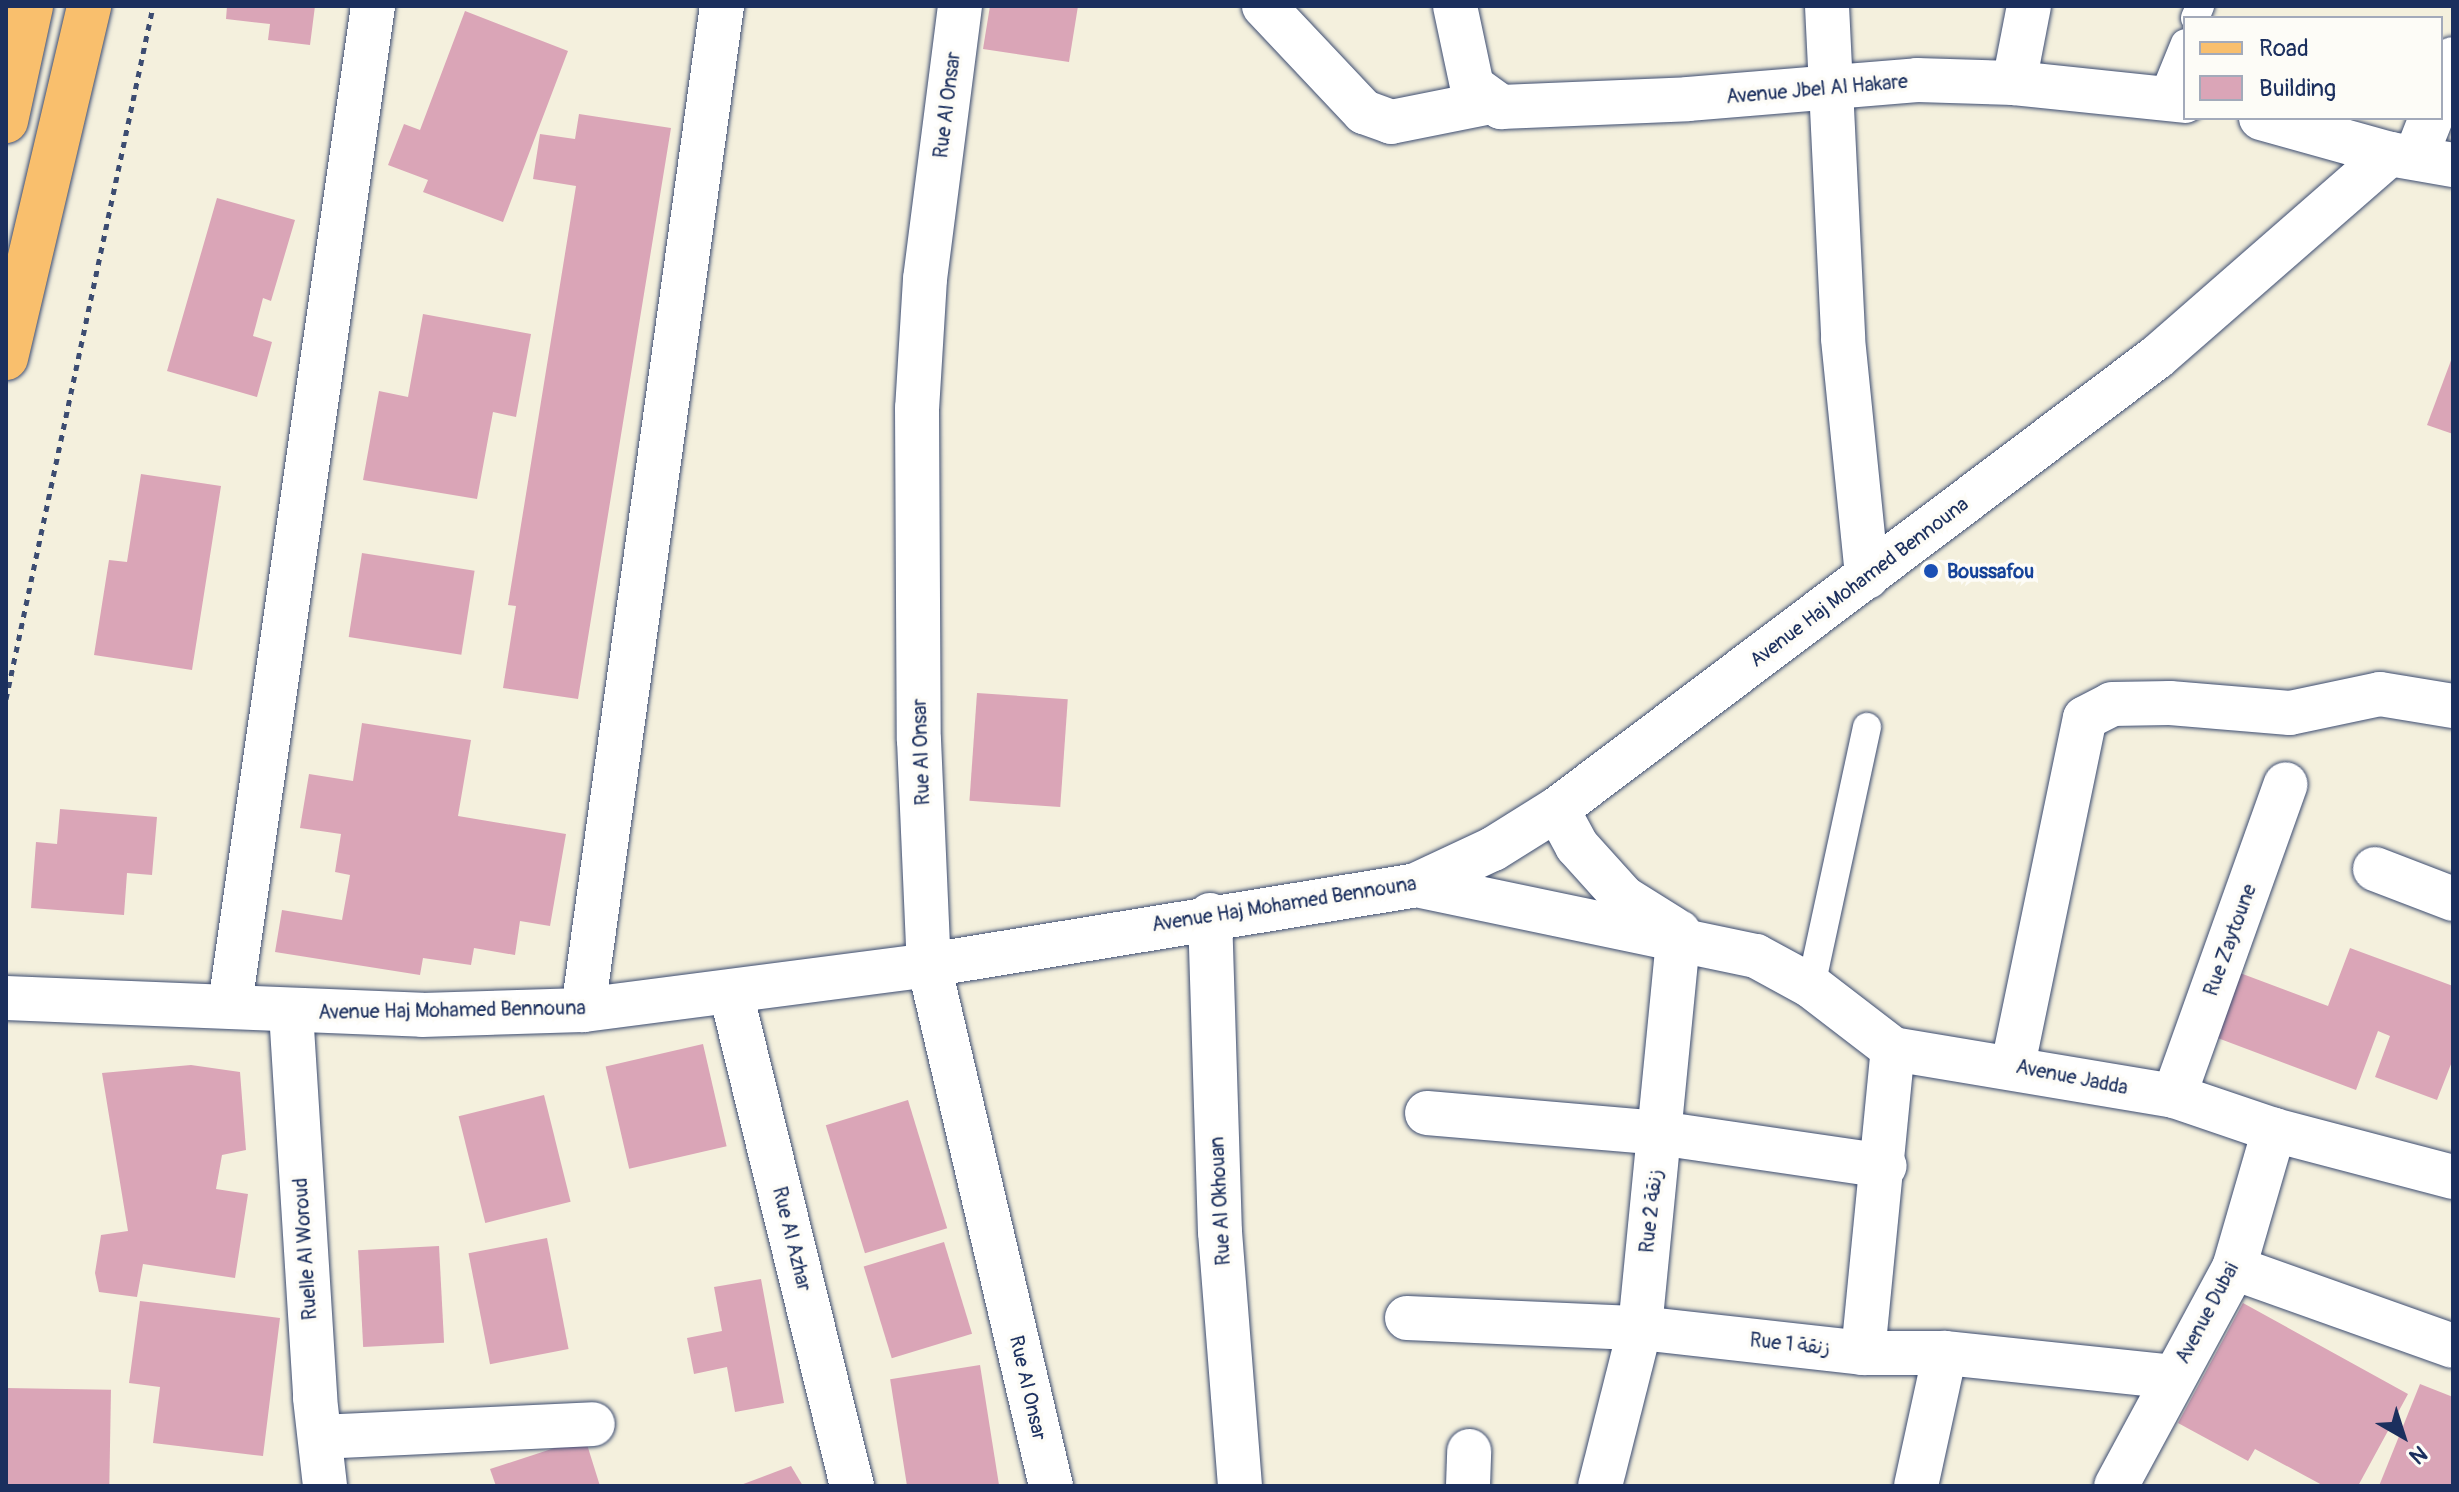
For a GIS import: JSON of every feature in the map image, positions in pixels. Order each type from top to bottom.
[{"type":"main road","points":[[6,121],[31,6]]},
{"type":"main road","points":[[6,358],[89,6]]},
{"type":"street","points":[[230,1005],[373,6]]},
{"type":"street","points":[[583,1010],[594,895],[722,6]]},
{"type":"street","name":"Rue Al Onsar","points":[[960,6],[925,279],[917,408],[919,740],[929,965],[1051,1486]]},
{"type":"street","name":"Avenue Jbel Al Hakare","points":[[1264,6],[1364,112],[1391,122],[1479,86],[1513,107],[1917,80],[2014,83],[2174,99]]},
{"type":"street","points":[[1455,6],[1479,86]]},
{"type":"street","points":[[1827,6],[1843,339],[1867,577]]},
{"type":"street","points":[[2014,83],[2029,6]]},
{"type":"street","points":[[2443,85],[2453,59]]},
{"type":"street","points":[[2272,120],[2422,148]]},
{"type":"street","name":"Avenue Haj Mohamed Bennouna","points":[[10,1000],[230,1005],[291,1012],[422,1015],[583,1010],[929,965],[1210,915],[1416,885],[1493,849],[1557,809],[2157,357],[2422,148]]},
{"type":"street","points":[[2013,1065],[2085,718],[2112,704],[2170,703],[2290,713],[2380,694],[2453,706]]},
{"type":"street","name":"Rue Zaytoune","points":[[2174,1096],[2286,784]]},
{"type":"street","name":"Avenue Jadda","points":[[1557,809],[1577,846],[1624,898],[1690,940]]},
{"type":"street","points":[[2375,869],[2453,899]]},
{"type":"street","name":"Avenue Jadda","points":[[1416,885],[1756,956],[1811,986],[1893,1049],[2013,1065],[2174,1096],[2274,1130],[2453,1177]]},
{"type":"street","name":"Rue Al Okhouan","points":[[1210,915],[1220,1232],[1240,1486]]},
{"type":"street","name":"Rue 2 زنقة","points":[[1600,1486],[1640,1328],[1659,1133],[1690,940]]},
{"type":"street","name":"Rue Al Azhar","points":[[731,993],[852,1486]]},
{"type":"street","name":"Ruelle Al Woroud","points":[[291,1012],[325,1486]]},
{"type":"street","points":[[1863,1353],[1885,1166],[1893,1049]]},
{"type":"street","points":[[1427,1113],[1659,1133],[1885,1166]]},
{"type":"street","name":"Avenue Dubai","points":[[2116,1486],[2234,1268],[2274,1130]]},
{"type":"street","points":[[2234,1268],[2453,1346]]},
{"type":"street","name":"Rue 1 زنقة","points":[[1407,1318],[1640,1328],[1863,1353],[1945,1353],[2173,1377]]},
{"type":"street","points":[[1916,1486],[1945,1353]]},
{"type":"street","points":[[320,1437],[593,1424]]},
{"type":"lane","points":[[2174,99],[2183,53]]},
{"type":"lane","points":[[1811,986],[1867,727]]},
{"type":"path","points":[[6,699],[153,6]]},
{"type":"building","points":[[227,6],[315,6],[310,45],[268,40],[270,24],[226,19]]},
{"type":"building","points":[[990,6],[1078,6],[1069,62],[983,49]]},
{"type":"building","points":[[465,11],[568,51],[503,222],[423,192],[428,180],[388,165],[404,124],[420,130]]},
{"type":"building","points":[[579,114],[671,128],[578,699],[503,688],[516,606],[508,605],[576,186],[533,179],[540,134],[575,139]]},
{"type":"building","points":[[217,198],[295,220],[271,301],[263,298],[253,336],[272,342],[257,397],[167,371]]},
{"type":"building","points":[[423,314],[531,334],[516,417],[493,412],[477,499],[363,480],[379,391],[408,397]]},
{"type":"building","points":[[2453,355],[2453,434],[2427,425]]},
{"type":"building","points":[[141,474],[221,486],[192,670],[94,655],[109,560],[127,562]]},
{"type":"building","points":[[362,553],[475,571],[461,655],[349,637]]},
{"type":"building","points":[[977,693],[1068,699],[1060,807],[969,801]]},
{"type":"building","points":[[362,723],[471,740],[458,816],[566,834],[550,926],[520,921],[515,955],[474,948],[471,965],[423,958],[420,975],[275,952],[282,910],[342,920],[350,875],[335,872],[341,834],[300,828],[309,774],[353,781]]},
{"type":"building","points":[[60,809],[157,817],[152,875],[127,873],[124,915],[31,908],[36,842],[57,844]]},
{"type":"building","points":[[2350,948],[2453,986],[2453,1059],[2437,1100],[2375,1077],[2390,1036],[2378,1031],[2356,1090],[2207,1034],[2232,970],[2328,1006]]},
{"type":"building","points":[[703,1044],[727,1146],[629,1169],[606,1066]]},
{"type":"building","points":[[191,1065],[240,1072],[246,1150],[222,1155],[216,1189],[248,1194],[235,1278],[143,1264],[137,1297],[99,1292],[95,1273],[101,1235],[128,1231],[102,1073]]},
{"type":"building","points":[[544,1095],[571,1202],[485,1223],[459,1116]]},
{"type":"building","points":[[908,1100],[947,1228],[865,1253],[826,1125]]},
{"type":"building","points":[[547,1238],[569,1349],[490,1364],[468,1253]]},
{"type":"building","points":[[944,1242],[972,1334],[892,1358],[864,1267]]},
{"type":"building","points":[[439,1246],[444,1343],[363,1347],[358,1250]]},
{"type":"building","points":[[761,1279],[784,1403],[735,1412],[727,1367],[694,1374],[687,1338],[722,1331],[714,1287]]},
{"type":"building","points":[[140,1301],[280,1318],[263,1456],[153,1443],[160,1387],[129,1383]]},
{"type":"building","points":[[2243,1303],[2408,1394],[2358,1486],[2324,1486],[2255,1449],[2248,1461],[2178,1423]]},
{"type":"building","points":[[980,1365],[999,1486],[907,1486],[890,1379]]},
{"type":"building","points":[[2420,1384],[2453,1397],[2453,1486],[2379,1486]]},
{"type":"building","points":[[6,1388],[111,1390],[109,1486],[6,1486]]},
{"type":"building","points":[[585,1438],[600,1486],[496,1486],[490,1469]]},
{"type":"building","points":[[791,1466],[803,1486],[738,1486]]},
{"type":"place","name":"Boussafou","points":[[1931,571]]}]
